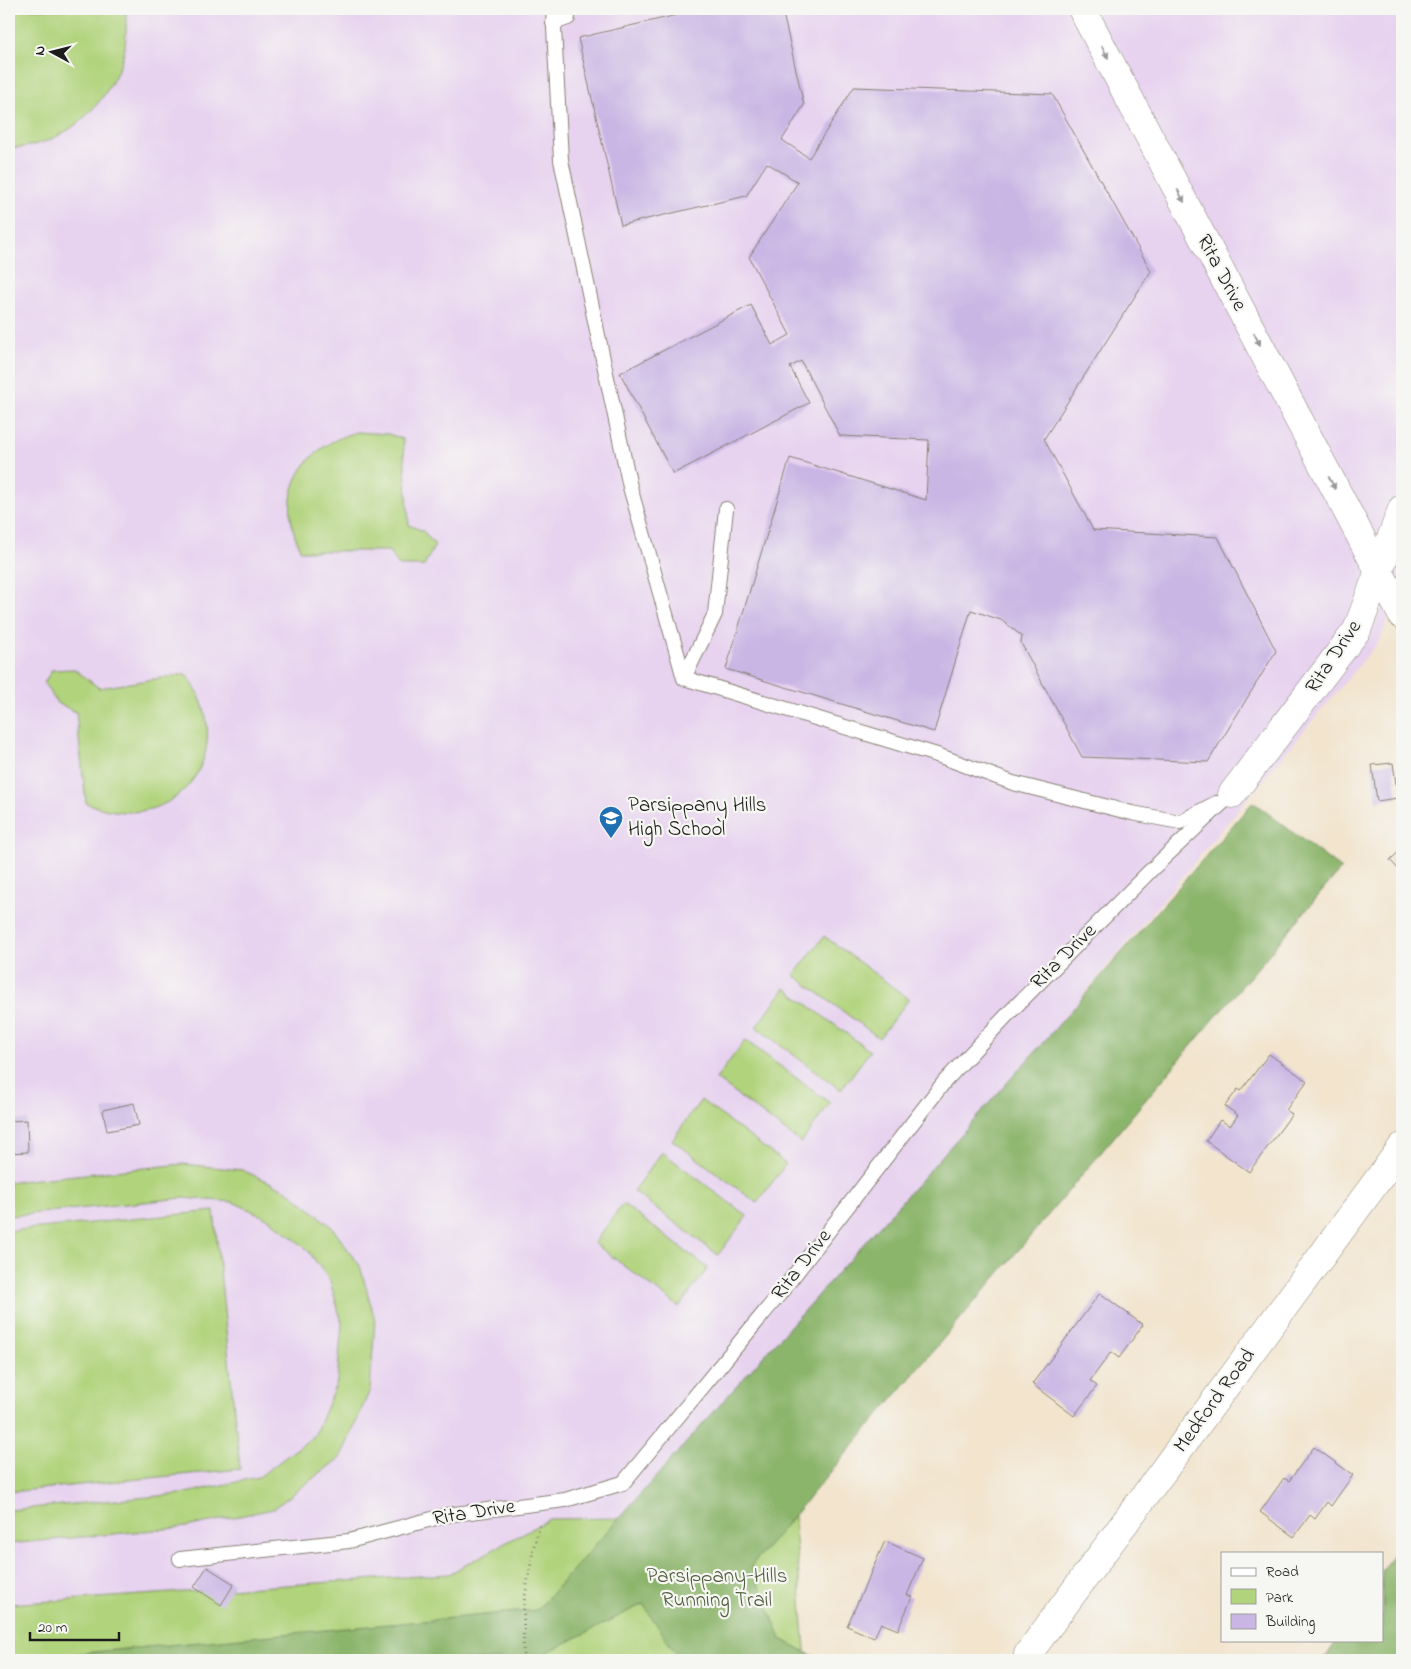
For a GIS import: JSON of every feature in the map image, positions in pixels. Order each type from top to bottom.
[{"type":"street","name":"Rita Drive","points":[[1082,9],[1379,571],[1357,630],[1232,794]]},
{"type":"street","points":[[1402,509],[1379,571],[1402,615]]},
{"type":"street","name":"Medford Road","points":[[1028,1654],[1402,1147]]},
{"type":"lane","points":[[568,18],[553,16],[560,160],[630,487],[684,678]]},
{"type":"lane","points":[[684,678],[715,614],[726,510]]},
{"type":"lane","points":[[684,678],[940,756],[1013,783],[1132,813],[1180,822],[1232,794]]},
{"type":"lane","name":"Rita Drive","points":[[180,1559],[349,1541],[446,1515],[565,1500],[623,1483],[778,1296],[946,1081],[1008,1014],[1150,871],[1232,794]]},
{"type":"path","points":[[523,1660],[524,1602],[534,1546],[546,1503]]},
{"type":"shaded area","name":"Parsippany Hills High School","points":[[9,9],[1402,9],[1402,582],[1380,640],[1048,1037],[537,1610],[9,1659]]},
{"type":"green space","points":[[9,9],[126,10],[126,39],[123,56],[116,74],[95,107],[81,121],[47,141],[29,146],[9,148]]},
{"type":"green space","points":[[356,432],[388,434],[403,439],[409,525],[423,531],[435,545],[424,566],[399,566],[389,551],[301,551],[294,531],[291,512],[292,494],[297,477],[320,450],[336,440]]},
{"type":"green space","points":[[74,669],[99,688],[186,674],[202,703],[208,732],[204,759],[192,782],[172,799],[148,810],[119,812],[86,803],[76,712],[57,703],[44,683],[52,670]]},
{"type":"green space","points":[[1253,802],[1341,869],[751,1566],[781,1639],[821,1660],[680,1660],[643,1604],[532,1660],[9,1660],[537,1610],[1048,1037]]},
{"type":"green space","points":[[824,936],[909,999],[879,1038],[794,975]]},
{"type":"green space","points":[[785,988],[870,1051],[841,1090],[756,1027]]},
{"type":"green space","points":[[745,1040],[830,1103],[801,1143],[716,1079]]},
{"type":"green space","points":[[701,1100],[786,1164],[757,1203],[672,1140]]},
{"type":"green space","points":[[662,1152],[747,1216],[718,1255],[633,1191]]},
{"type":"green space","points":[[183,1164],[242,1170],[287,1190],[331,1226],[360,1266],[375,1320],[370,1390],[341,1457],[273,1509],[186,1527],[9,1544],[9,1510],[181,1494],[259,1477],[314,1436],[337,1382],[342,1323],[330,1281],[307,1249],[269,1219],[233,1202],[183,1198],[9,1216],[9,1182]]},
{"type":"green space","points":[[623,1204],[708,1268],[679,1307],[594,1243]]},
{"type":"green space","points":[[214,1211],[240,1469],[9,1492],[9,1231]]},
{"type":"green space","name":"Parsippany-Hills Running Trail","points":[[794,1516],[806,1660],[9,1660],[9,1604],[449,1574],[549,1519]]},
{"type":"green space","points":[[1402,1540],[1402,1660],[1324,1660],[1336,1642],[1384,1642],[1384,1568]]},
{"type":"building","points":[[703,9],[782,9],[804,105],[782,140],[809,158],[854,87],[1052,94],[1151,271],[1044,439],[1093,530],[1218,537],[1276,651],[1208,762],[1082,757],[1021,643],[1022,636],[1001,620],[971,610],[934,732],[726,669],[790,458],[926,500],[929,440],[840,436],[801,361],[790,367],[809,403],[673,474],[620,373],[751,305],[772,345],[790,335],[749,257],[798,182],[767,163],[746,196],[621,225],[578,38]]},
{"type":"building","points":[[1393,763],[1398,798],[1377,801],[1372,765]]},
{"type":"building","points":[[1402,849],[1402,873],[1390,860]]},
{"type":"building","points":[[1269,1054],[1307,1081],[1286,1110],[1292,1114],[1249,1172],[1206,1141],[1220,1120],[1230,1126],[1238,1115],[1225,1106],[1238,1089],[1241,1091]]},
{"type":"building","points":[[134,1103],[139,1125],[107,1131],[103,1110]]},
{"type":"building","points":[[27,1120],[28,1152],[9,1153],[9,1121]]},
{"type":"building","points":[[1100,1293],[1143,1325],[1119,1358],[1111,1352],[1090,1381],[1097,1386],[1074,1416],[1032,1384]]},
{"type":"building","points":[[1314,1447],[1353,1475],[1331,1506],[1327,1502],[1315,1519],[1310,1515],[1294,1537],[1260,1512],[1284,1478],[1289,1481]]},
{"type":"building","points":[[885,1541],[923,1558],[907,1595],[912,1597],[898,1630],[881,1623],[874,1638],[847,1626]]},
{"type":"building","points":[[207,1567],[234,1584],[221,1605],[194,1587]]},
{"type":"place","name":"Parsippany Hills High School","points":[[611,839]]}]
